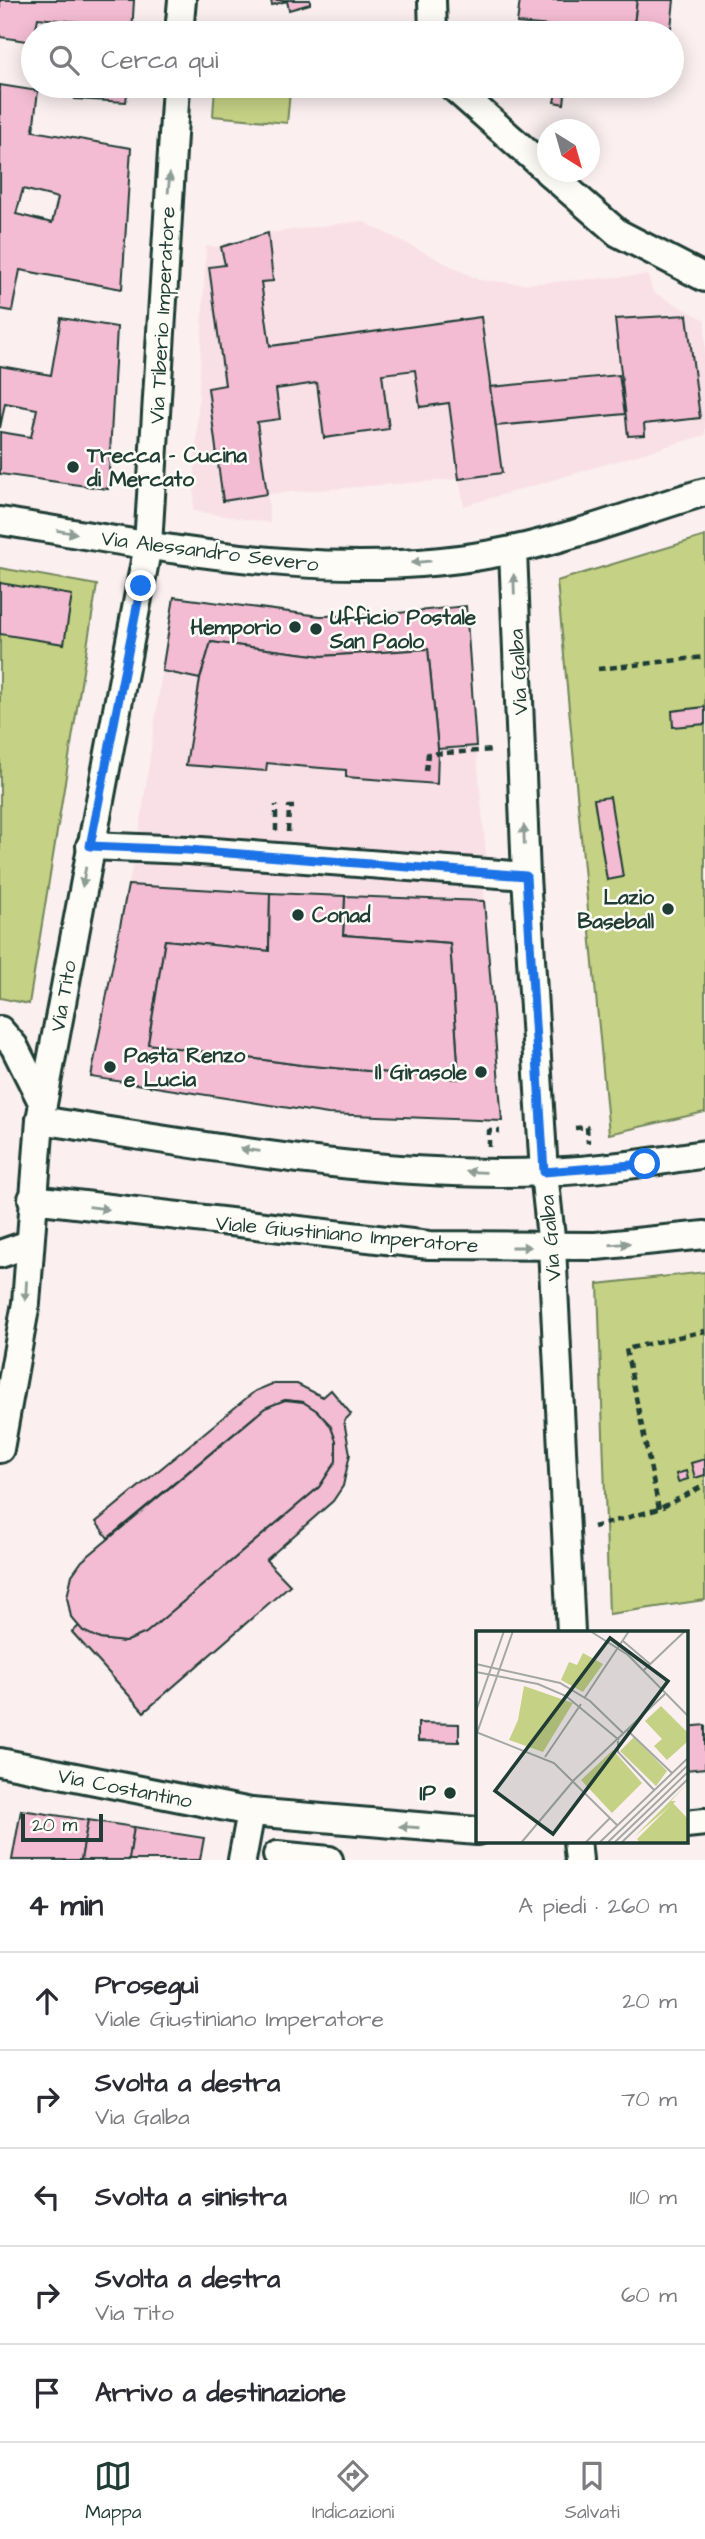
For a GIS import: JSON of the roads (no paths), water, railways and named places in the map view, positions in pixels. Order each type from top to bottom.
[{"type":"street","points":[[180,21],[182,0]]},
{"type":"street","points":[[432,0],[433,21]]},
{"type":"street","name":"Via Tiberio Imperatore","points":[[148,545],[175,98]]},
{"type":"street","points":[[466,98],[537,161]]},
{"type":"street","points":[[560,182],[618,233],[705,278]]},
{"type":"street","name":"Via Alessandro Severo","points":[[0,521],[257,561],[327,566],[403,564],[513,550],[705,492]]},
{"type":"street","name":"Via Tito","points":[[0,1449],[26,1303],[32,1199],[42,1112],[148,545]]},
{"type":"street","name":"Via Galba","points":[[513,550],[526,876],[544,1172],[552,1247],[571,1631]]},
{"type":"street","points":[[90,846],[188,850],[526,876]]},
{"type":"street","points":[[0,1030],[9,1038],[42,1112],[383,1168],[544,1172],[590,1170],[705,1154]]},
{"type":"street","name":"Viale Giustiniano Imperatore","points":[[32,1199],[366,1240],[442,1246],[596,1246],[705,1235]]},
{"type":"street","points":[[0,1254],[29,1244]]},
{"type":"street","name":"Via Costantino","points":[[0,1762],[251,1812],[476,1831]]},
{"type":"street","points":[[242,1860],[251,1812]]},
{"type":"street","points":[[578,1842],[579,1860]]},
{"type":"street","points":[[277,1855],[328,1860]]},
{"type":"place","name":"Trecca - Cucina di Mercato","points":[[73,467]]},
{"type":"place","name":"Hemporio","points":[[295,627]]},
{"type":"place","name":"Ufficio Postale San Paolo","points":[[316,629]]},
{"type":"place","name":"Lazio Baseball","points":[[668,909]]},
{"type":"place","name":"Conad","points":[[298,915]]},
{"type":"place","name":"Pasta Renzo e Lucia","points":[[110,1067]]},
{"type":"place","name":"Il Girasole","points":[[481,1072]]},
{"type":"place","name":"IP","points":[[450,1793]]}]
